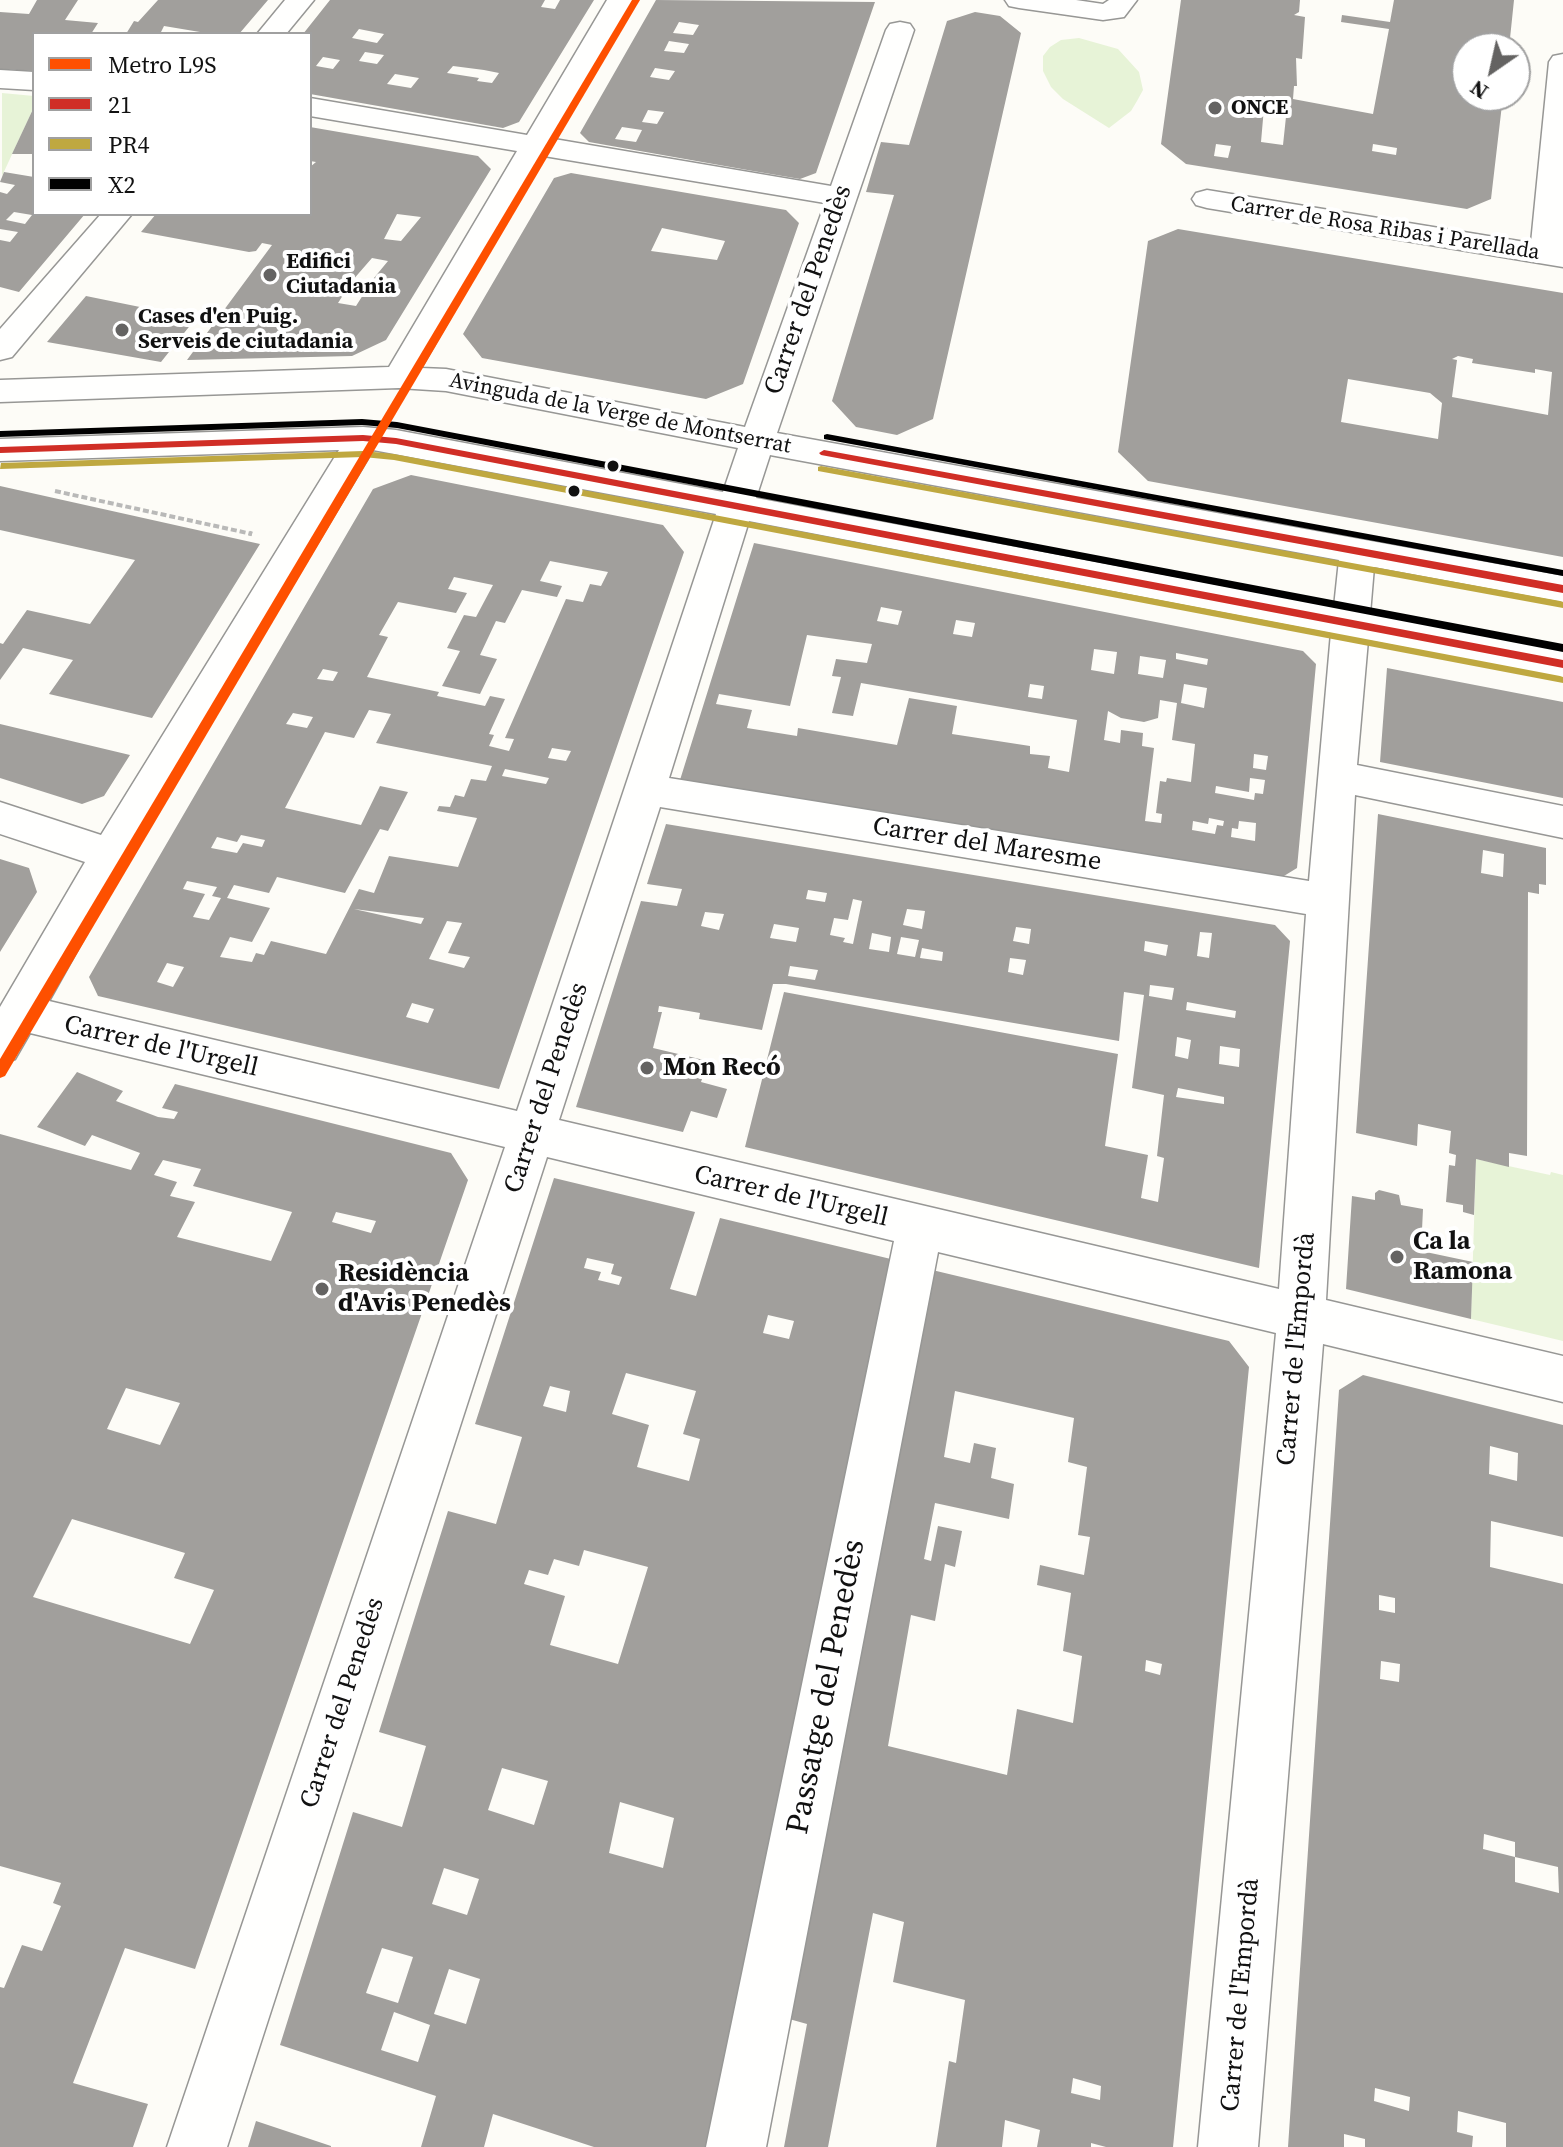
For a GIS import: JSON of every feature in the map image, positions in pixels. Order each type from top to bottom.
[{"type":"street","points":[[273,32],[300,0]]},
{"type":"street","points":[[399,377],[621,0]]},
{"type":"street","points":[[1019,0],[1103,12],[1114,11],[1123,0]]},
{"type":"street","name":"Carrer del Penedès","points":[[197,2147],[646,789],[757,441],[900,30]]},
{"type":"street","points":[[1554,257],[1563,62]]},
{"type":"street","points":[[0,79],[32,81]]},
{"type":"street","points":[[312,107],[841,197]]},
{"type":"street","name":"Carrer de Rosa Ribas i Parellada","points":[[1207,199],[1554,257]]},
{"type":"street","points":[[0,350],[115,216]]},
{"type":"street","name":"Avinguda de la Verge de Montserrat","points":[[0,391],[399,377],[446,380],[757,441],[1563,589]]},
{"type":"street","points":[[0,450],[363,438],[439,447],[988,556],[1563,664]]},
{"type":"street","points":[[10,1029],[111,854],[363,438]]},
{"type":"street","name":"Carrer de l'Empordà","points":[[1228,2147],[1301,1317],[1336,776],[1358,551]]},
{"type":"street","points":[[1336,776],[1563,822]]},
{"type":"street","name":"Carrer del Maresme","points":[[646,789],[1328,901]]},
{"type":"street","points":[[0,818],[111,854]]},
{"type":"street","name":"Carrer de l'Urgell","points":[[10,1029],[531,1136],[1563,1379]]},
{"type":"street","name":"Passatge del Penedès","points":[[736,2147],[920,1227]]},
{"type":"path","points":[[47,489],[264,536]]},
{"type":"green space","points":[[1079,38],[1118,49],[1139,72],[1143,90],[1131,111],[1109,128],[1063,99],[1051,87],[1043,71],[1043,56],[1050,47],[1061,40]]},
{"type":"green space","points":[[2,93],[32,96],[32,111],[2,176]]},
{"type":"green space","points":[[1476,1159],[1563,1175],[1563,1341],[1471,1319]]},
{"type":"building","points":[[37,0],[78,0],[65,20],[98,23],[92,32],[32,32],[32,71],[0,69],[0,12],[29,14]]},
{"type":"building","points":[[158,0],[268,0],[241,32],[200,32],[164,26],[161,32],[127,32],[134,21],[138,22]]},
{"type":"building","points":[[330,0],[545,0],[541,7],[555,9],[560,0],[594,0],[519,122],[503,128],[312,94],[312,32],[305,32]],"holes":[[[359,29],[384,34],[377,43],[352,38]],[[365,52],[384,55],[377,64],[359,61]],[[323,57],[340,60],[333,69],[316,66]],[[453,66],[499,73],[492,83],[447,73]],[[395,74],[419,78],[411,88],[387,84]]]},
{"type":"building","points":[[656,0],[875,2],[816,173],[800,179],[589,142],[580,133]],"holes":[[[679,22],[699,25],[693,35],[673,33]],[[669,41],[689,44],[684,53],[664,51]],[[655,68],[675,71],[669,80],[650,77]],[[648,110],[664,112],[657,124],[642,122]],[[622,127],[642,130],[636,142],[615,139]]]},
{"type":"building","points":[[1181,0],[1300,0],[1299,12],[1294,15],[1305,17],[1302,59],[1296,58],[1297,86],[1294,86],[1293,99],[1373,114],[1389,29],[1341,22],[1342,15],[1390,22],[1394,0],[1514,0],[1511,32],[1451,32],[1451,112],[1501,112],[1491,199],[1467,209],[1186,164],[1161,144]],"holes":[[[1265,96],[1288,98],[1283,145],[1261,142]],[[1216,144],[1231,146],[1228,158],[1214,156]],[[1373,144],[1397,148],[1396,155],[1372,151]]]},
{"type":"building","points":[[975,12],[1000,16],[1021,33],[933,419],[897,435],[856,427],[832,401],[894,195],[866,192],[881,142],[909,145],[947,21]]},
{"type":"building","points":[[32,111],[32,154],[12,154]]},
{"type":"building","points":[[312,127],[478,156],[491,169],[386,340],[352,356],[187,360],[272,245],[262,243],[256,251],[249,252],[141,232],[154,216],[312,216],[312,165],[316,162],[312,161]],"holes":[[[397,214],[421,217],[401,241],[384,239]],[[372,258],[388,261],[369,284],[352,281]],[[345,292],[363,295],[356,306],[338,303]]]},
{"type":"building","points":[[4,172],[32,177],[32,215],[32,216],[83,216],[19,292],[0,287],[0,240],[10,242],[18,232],[0,229],[0,192],[7,194],[15,185],[0,182]],"holes":[[[14,212],[32,215],[25,224],[6,220]]]},
{"type":"building","points":[[571,173],[786,210],[799,223],[743,384],[706,399],[482,358],[463,334],[554,178]],"holes":[[[662,228],[725,241],[717,260],[651,251]]]},
{"type":"building","points":[[1178,229],[1563,293],[1563,557],[1148,481],[1118,452],[1148,241]],"holes":[[[1458,356],[1473,359],[1472,363],[1535,373],[1535,369],[1552,372],[1548,415],[1452,397],[1457,360],[1452,359]],[[1348,379],[1430,393],[1442,403],[1438,439],[1341,422]]]},
{"type":"building","name":"Cases d'en Puig. Serveis de ciutadania","points":[[86,296],[196,318],[161,362],[47,342]]},
{"type":"building","points":[[411,475],[663,525],[684,552],[499,1089],[98,996],[89,977],[373,489]],"holes":[[[550,561],[608,572],[601,586],[590,584],[583,602],[566,599],[505,738],[514,739],[509,751],[489,746],[494,735],[489,734],[505,699],[490,696],[485,706],[437,696],[439,692],[367,677],[388,637],[379,635],[398,602],[456,613],[467,593],[448,589],[454,577],[493,585],[476,617],[464,615],[447,648],[460,651],[442,686],[480,694],[497,659],[480,655],[496,621],[505,623],[522,590],[557,597],[562,586],[540,581]],[[323,669],[338,672],[333,681],[317,679]],[[369,710],[391,714],[376,743],[492,766],[486,781],[471,779],[464,797],[455,795],[450,807],[439,806],[437,811],[477,818],[458,867],[389,856],[374,893],[359,889],[326,954],[271,941],[264,955],[256,953],[252,962],[220,957],[230,937],[252,942],[270,908],[227,898],[234,885],[269,893],[277,877],[345,893],[380,829],[388,831],[408,792],[380,786],[361,825],[285,808],[325,732],[354,738]],[[293,713],[313,717],[307,728],[286,724]],[[552,748],[571,751],[566,761],[548,758]],[[505,769],[549,778],[546,784],[502,776]],[[241,835],[265,840],[262,847],[243,843],[237,853],[211,848],[217,837],[237,842]],[[187,881],[217,887],[212,896],[221,898],[209,920],[193,917],[205,894],[183,889]],[[354,909],[424,918],[421,924]],[[447,921],[462,923],[448,953],[470,957],[464,968],[429,959]],[[167,963],[184,967],[173,987],[157,982]],[[412,1003],[434,1009],[428,1023],[406,1017]]]},
{"type":"building","points":[[0,486],[260,544],[152,718],[49,694],[73,660],[23,648],[0,680],[0,643],[3,644],[27,610],[90,624],[135,560],[0,530]]},
{"type":"building","points":[[754,543],[1303,651],[1316,664],[1297,868],[1279,879],[680,780]],"holes":[[[881,607],[902,611],[898,625],[877,621]],[[956,620],[975,623],[972,637],[953,634]],[[807,635],[872,644],[867,663],[836,659],[832,676],[841,677],[832,713],[853,716],[861,683],[1077,720],[1069,772],[1048,768],[1050,756],[1030,754],[1030,746],[952,734],[957,706],[909,698],[897,745],[798,728],[797,736],[747,728],[752,710],[716,704],[719,694],[790,706]],[[1094,649],[1117,652],[1114,674],[1091,670]],[[1176,653],[1208,659],[1207,665],[1176,659]],[[1140,656],[1166,660],[1163,678],[1138,674]],[[1030,684],[1044,686],[1042,699],[1028,697]],[[1184,684],[1207,688],[1204,708],[1181,703]],[[1160,700],[1177,703],[1172,740],[1195,744],[1191,782],[1167,778],[1166,782],[1160,781],[1156,813],[1162,814],[1161,823],[1145,821],[1154,748],[1142,746],[1143,733],[1121,730],[1120,743],[1104,740],[1108,711],[1121,718],[1144,722],[1158,718]],[[1254,754],[1268,756],[1266,770],[1253,768]],[[1250,778],[1265,780],[1263,794],[1255,793],[1254,800],[1215,793],[1216,786],[1249,792]],[[1209,818],[1224,821],[1223,826],[1217,825],[1215,834],[1192,830],[1193,821],[1208,824]],[[1239,821],[1256,823],[1255,841],[1231,837],[1232,828],[1238,829]]]},
{"type":"building","points":[[1387,668],[1563,702],[1563,798],[1380,762]]},
{"type":"building","points":[[0,724],[130,755],[104,796],[82,804],[0,778]]},
{"type":"building","points":[[1378,814],[1546,848],[1546,885],[1539,884],[1539,894],[1528,892],[1527,1156],[1509,1153],[1509,1167],[1476,1159],[1474,1215],[1463,1212],[1463,1205],[1446,1202],[1449,1165],[1455,1166],[1456,1155],[1449,1153],[1451,1131],[1418,1124],[1417,1146],[1356,1133]],"holes":[[[1483,850],[1504,854],[1503,877],[1481,873]]]},
{"type":"building","points":[[666,824],[1275,925],[1290,941],[1259,1268],[745,1147],[784,992],[1118,1054],[1105,1146],[1148,1155],[1141,1198],[1158,1202],[1164,1158],[1157,1156],[1164,1095],[1132,1088],[1144,995],[1124,992],[1119,1041],[786,984],[773,984],[762,1030],[699,1019],[700,1013],[659,1006],[658,1012],[662,1012],[653,1048],[708,1061],[701,1082],[727,1089],[717,1118],[691,1111],[683,1132],[576,1107],[641,901],[677,906],[682,889],[647,884]],"holes":[[[808,890],[827,893],[825,902],[806,899]],[[853,899],[862,901],[853,944],[843,942],[845,938],[830,935],[834,918],[848,920]],[[907,909],[925,911],[922,929],[903,925]],[[705,912],[724,914],[719,930],[701,926]],[[774,924],[799,928],[796,942],[770,938]],[[1016,927],[1031,929],[1029,944],[1013,941]],[[1200,932],[1212,933],[1209,958],[1197,956]],[[872,933],[891,937],[889,952],[869,949]],[[901,937],[919,940],[915,957],[897,954]],[[1145,941],[1168,945],[1166,956],[1144,951]],[[922,948],[943,952],[942,961],[920,958]],[[1010,958],[1026,960],[1023,975],[1008,972]],[[790,966],[818,970],[815,980],[788,976]],[[1150,985],[1174,988],[1172,1000],[1149,996]],[[1187,1002],[1236,1011],[1235,1018],[1186,1010]],[[1177,1037],[1191,1040],[1188,1059],[1175,1056]],[[1220,1046],[1240,1049],[1239,1067],[1219,1064]],[[1178,1088],[1224,1097],[1224,1104],[1176,1097]]]},
{"type":"building","points":[[0,859],[29,868],[37,892],[0,952]]},
{"type":"building","points":[[77,1072],[123,1091],[116,1101],[158,1117],[174,1119],[178,1112],[162,1108],[175,1084],[451,1153],[468,1180],[195,1969],[125,1948],[73,2083],[148,2104],[133,2147],[0,2147],[0,1987],[4,1988],[22,1945],[42,1951],[61,1906],[53,1903],[61,1883],[0,1866],[0,1134],[131,1170],[140,1153],[92,1135],[85,1146],[37,1127]],"holes":[[[163,1160],[201,1169],[193,1186],[292,1212],[271,1261],[177,1237],[195,1202],[170,1196],[177,1182],[154,1175]],[[336,1212],[376,1221],[371,1233],[332,1222]],[[126,1388],[180,1403],[160,1445],[107,1429]],[[72,1519],[185,1553],[174,1578],[214,1590],[190,1644],[33,1597]]]},
{"type":"building","points":[[554,1178],[695,1212],[670,1289],[696,1296],[720,1218],[895,1260],[712,2147],[594,2147],[493,2114],[484,2147],[421,2147],[436,2096],[280,2045],[353,1812],[402,1827],[426,1746],[379,1732],[448,1511],[496,1524],[522,1437],[475,1424]],"holes":[[[587,1258],[614,1264],[611,1274],[622,1277],[619,1285],[598,1280],[601,1272],[584,1268]],[[768,1315],[794,1321],[789,1339],[763,1333]],[[626,1373],[696,1391],[683,1434],[700,1439],[689,1481],[637,1467],[649,1425],[612,1414]],[[550,1386],[570,1391],[566,1412],[543,1406]],[[584,1550],[648,1567],[618,1664],[550,1645],[565,1596],[524,1584],[529,1570],[548,1575],[554,1559],[579,1566]],[[502,1768],[548,1781],[534,1825],[488,1810]],[[620,1802],[674,1818],[663,1868],[609,1853]],[[444,1868],[479,1879],[467,1915],[432,1904]],[[382,1948],[413,1957],[398,2003],[366,1993]],[[449,1969],[480,1979],[466,2024],[434,2014]],[[394,2012],[430,2025],[418,2062],[381,2050]]]},
{"type":"building","name":"Ca la Ramona","points":[[1379,1190],[1399,1195],[1401,1205],[1423,1209],[1421,1251],[1473,1262],[1471,1319],[1346,1289],[1352,1196],[1375,1200],[1375,1193]]},
{"type":"building","points":[[928,1269],[1229,1341],[1249,1367],[1173,2147],[1106,2147],[1091,2143],[1091,2147],[1037,2147],[1040,2130],[1005,2120],[1002,2147],[936,2147],[949,2061],[956,2063],[965,2000],[893,1982],[904,1922],[873,1913],[828,2147],[784,2147],[807,2024],[782,2017]],"holes":[[[955,1391],[1074,1418],[1068,1462],[1087,1467],[1078,1535],[1090,1537],[1084,1575],[1040,1565],[1037,1585],[1071,1593],[1063,1651],[1082,1656],[1073,1723],[1017,1709],[1007,1775],[888,1746],[911,1615],[935,1621],[945,1564],[955,1567],[962,1531],[938,1526],[931,1561],[924,1559],[935,1503],[1009,1519],[1014,1484],[991,1478],[996,1448],[974,1443],[970,1463],[944,1457]],[[1146,1660],[1162,1664],[1160,1675],[1145,1671]],[[1073,2078],[1101,2086],[1100,2100],[1071,2093]]]},
{"type":"building","points":[[1363,1375],[1563,1425],[1563,1537],[1491,1521],[1490,1567],[1563,1584],[1563,2147],[1506,2147],[1506,2123],[1458,2111],[1457,2132],[1473,2136],[1472,2147],[1365,2147],[1365,2139],[1344,2134],[1344,2147],[1288,2147],[1339,1390]],"holes":[[[1490,1446],[1518,1453],[1517,1481],[1489,1474]],[[1379,1595],[1395,1598],[1395,1613],[1379,1610]],[[1381,1661],[1400,1664],[1399,1682],[1380,1679]],[[1484,1834],[1515,1842],[1515,1857],[1483,1849]],[[1515,1857],[1558,1867],[1559,1893],[1515,1882]],[[1375,2088],[1410,2097],[1409,2111],[1374,2101]]]},
{"type":"building","points":[[256,2121],[331,2146],[331,2147],[248,2147]]},
{"type":"metro line","name":"L9S","points":[[0,1072],[636,0]]},
{"type":"transit line","name":"X2","points":[[0,434],[362,422],[397,425],[1563,648]]},
{"type":"transit line","name":"X2","points":[[827,437],[1563,573]]},
{"type":"transit line","name":"21","points":[[0,450],[363,438],[396,441],[1563,664]]},
{"type":"transit line","name":"21","points":[[824,453],[1563,589]]},
{"type":"transit line","name":"PR4","points":[[1,466],[363,454],[394,457],[1560,680]]},
{"type":"transit line","name":"PR4","points":[[821,469],[1560,605]]},
{"type":"place","name":"ONCE","points":[[1215,108]]},
{"type":"place","name":"Edifici Ciutadania","points":[[270,275]]},
{"type":"place","name":"Cases d'en Puig. Serveis de ciutadania","points":[[122,330]]},
{"type":"place","name":"Mon Recó","points":[[647,1068]]},
{"type":"place","name":"Ca la Ramona","points":[[1397,1257]]},
{"type":"place","name":"Residència d'Avis Penedès","points":[[322,1289]]}]
